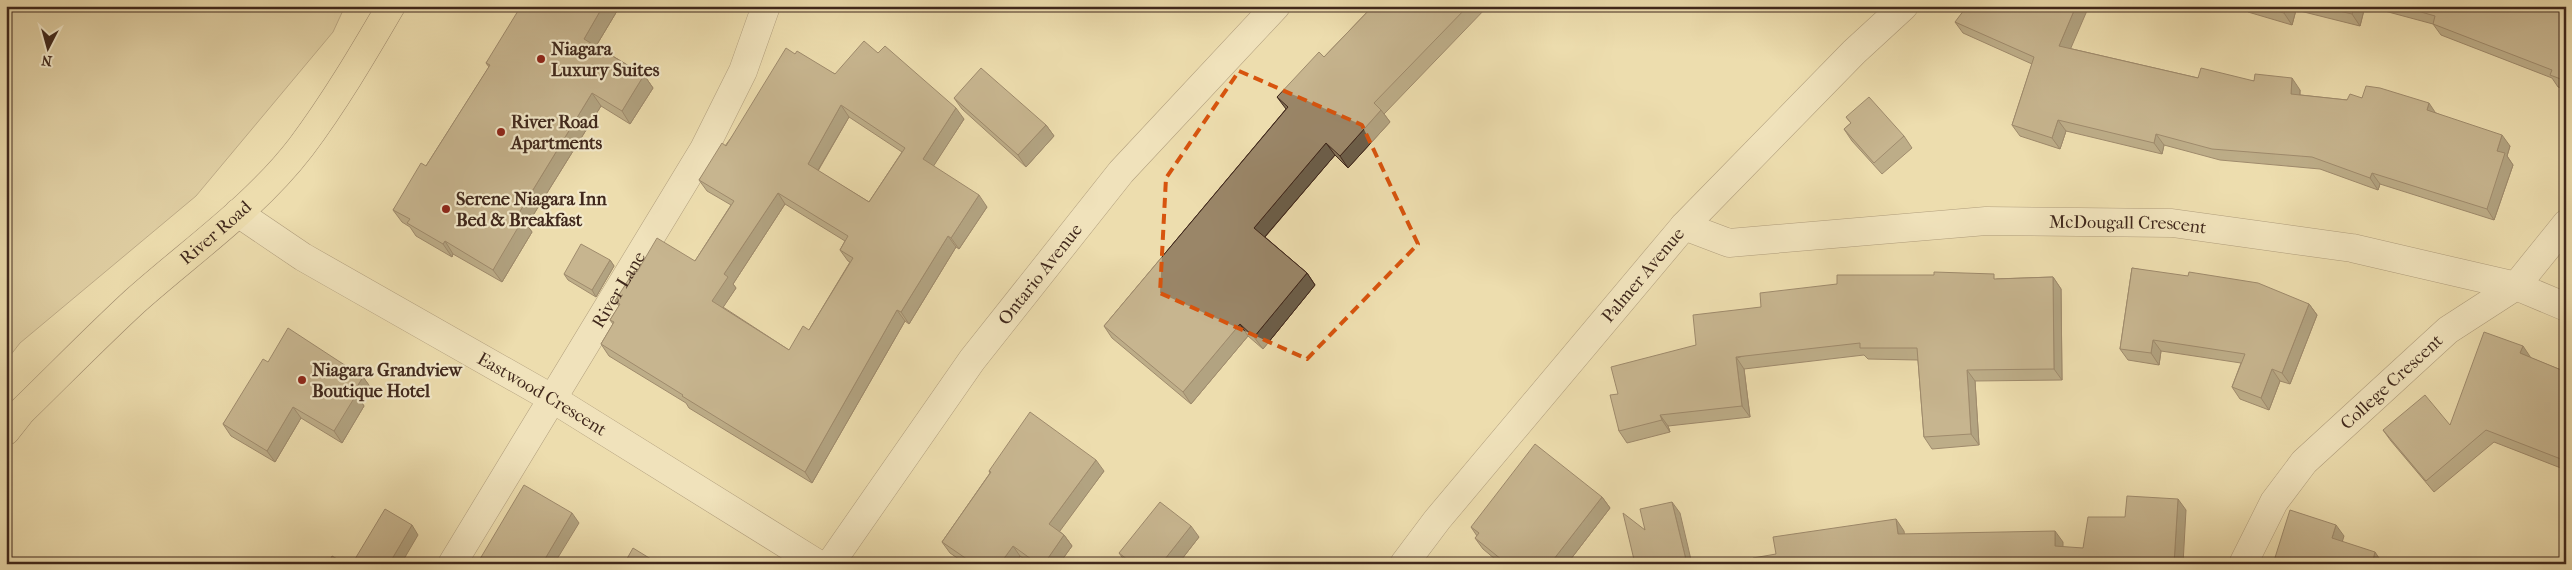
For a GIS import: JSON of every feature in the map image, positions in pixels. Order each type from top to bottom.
[{"type":"main road","name":"River Road","points":[[6,431],[21,412],[134,302],[238,213],[300,147],[335,97],[391,6]]},
{"type":"street","name":"River Lane","points":[[452,564],[704,149],[743,71],[766,6]]},
{"type":"street","name":"Ontario Avenue","points":[[830,564],[972,360],[1121,172],[1276,6]]},
{"type":"street","name":"Palmer Avenue","points":[[1404,564],[1437,520],[1684,226],[1854,52],[1904,6]]},
{"type":"street","name":"Eastwood Crescent","points":[[238,213],[303,257],[552,399],[818,564]]},
{"type":"street","name":"McDougall Crescent","points":[[1684,226],[1729,243],[1986,221],[2172,223],[2352,248],[2516,286],[2566,307]]},
{"type":"street","name":"College Crescent","points":[[2242,564],[2274,502],[2304,462],[2448,330],[2516,286],[2566,224]]},
{"type":"highlighted area","points":[[1239,71],[1362,125],[1418,244],[1307,359],[1160,293],[1166,178]]},
{"type":"shaded area","points":[[6,6],[345,6],[333,32],[196,196],[20,343],[6,361]]},
{"type":"building","points":[[521,6],[603,6],[584,39],[644,75],[622,111],[592,93],[517,216],[523,219],[493,270],[445,241],[443,244],[407,223],[410,219],[393,210],[421,163],[426,166],[490,65],[486,63]]},
{"type":"building","points":[[1373,6],[1468,6],[1374,103],[1381,110],[1340,156],[1326,143],[1254,228],[1307,273],[1254,337],[1240,324],[1183,392],[1104,326],[1288,107],[1277,97],[1319,52],[1324,57]]},
{"type":"building","points":[[1967,6],[2076,6],[2059,46],[2198,78],[2201,68],[2254,81],[2255,74],[2292,78],[2291,94],[2347,100],[2350,94],[2362,98],[2366,86],[2380,88],[2429,103],[2427,110],[2502,135],[2497,151],[2505,153],[2487,209],[2372,173],[2370,178],[2312,157],[2212,149],[2156,134],[2154,143],[2058,120],[2052,138],[2012,125],[2034,57],[1955,22]]},
{"type":"building","points":[[2258,6],[2286,6],[2284,13]]},
{"type":"building","points":[[2318,6],[2354,6],[2352,14]]},
{"type":"building","points":[[2400,6],[2566,6],[2566,81],[2550,75],[2552,70],[2433,24],[2435,16]]},
{"type":"building","points":[[864,41],[878,53],[885,46],[956,108],[923,159],[979,195],[951,238],[948,236],[901,312],[897,310],[805,472],[601,344],[614,322],[610,320],[620,304],[615,301],[634,271],[637,272],[657,238],[695,261],[734,201],[699,180],[722,143],[726,146],[786,48],[795,54],[797,51],[835,74]],"holes":[[[841,105],[905,148],[869,202],[808,164]],[[778,193],[848,236],[840,250],[853,258],[809,330],[803,326],[789,350],[712,301],[728,277],[724,274]]]},
{"type":"building","points":[[981,68],[1046,125],[1018,155],[954,98]]},
{"type":"building","points":[[1869,97],[1904,136],[1874,163],[1844,129],[1851,123],[1846,117]]},
{"type":"building","points":[[581,244],[610,260],[592,290],[564,274]]},
{"type":"building","points":[[2132,268],[2188,276],[2189,272],[2258,283],[2309,304],[2282,373],[2272,369],[2261,398],[2232,387],[2245,354],[2153,340],[2151,353],[2120,349]]},
{"type":"building","points":[[1934,272],[1994,274],[1994,279],[2053,277],[2054,369],[1967,370],[1971,434],[1924,437],[1917,348],[1860,348],[1860,343],[1736,357],[1742,406],[1660,415],[1662,420],[1619,431],[1610,395],[1618,394],[1611,367],[1696,345],[1693,315],[1761,307],[1760,293],[1837,284],[1837,275],[1934,275]]},
{"type":"building","points":[[288,328],[363,377],[353,393],[356,395],[334,431],[293,407],[267,451],[223,424],[263,359],[268,362]]},
{"type":"building","points":[[2484,332],[2523,346],[2520,353],[2566,372],[2566,461],[2486,430],[2426,481],[2383,430],[2425,395],[2450,425]]},
{"type":"building","points":[[1030,412],[1096,460],[1049,524],[1064,535],[1044,564],[1038,564],[1013,546],[1000,564],[974,564],[942,542]]},
{"type":"building","points":[[1535,444],[1602,497],[1550,564],[1507,564],[1475,538],[1479,533],[1471,527]]},
{"type":"building","points":[[524,485],[572,513],[542,564],[527,564],[522,561],[521,564],[477,564]]},
{"type":"building","points":[[2127,496],[2178,499],[2174,564],[1752,564],[1754,563],[1753,558],[1776,554],[1773,537],[1896,519],[1898,534],[2055,531],[2055,546],[2083,548],[2088,517],[2125,517]]},
{"type":"building","points":[[1160,502],[1191,526],[1161,564],[1133,564],[1119,553]]},
{"type":"building","points":[[1672,502],[1687,564],[1635,564],[1623,513],[1645,530],[1640,509]]},
{"type":"building","points":[[385,509],[412,525],[389,564],[352,564]]},
{"type":"building","points":[[2290,510],[2336,525],[2332,538],[2375,552],[2372,564],[2273,564]]},
{"type":"building","points":[[633,548],[659,564],[624,564]]},
{"type":"building","points":[[332,556],[346,564],[328,564]]},
{"type":"building","points":[[312,560],[318,564],[310,564]]},
{"type":"place","name":"Niagara Luxury Suites","points":[[541,59]]},
{"type":"place","name":"River Road Apartments","points":[[501,132]]},
{"type":"place","name":"Serene Niagara Inn Bed & Breakfast","points":[[446,209]]},
{"type":"place","name":"Niagara Grandview Boutique Hotel","points":[[302,380]]}]
